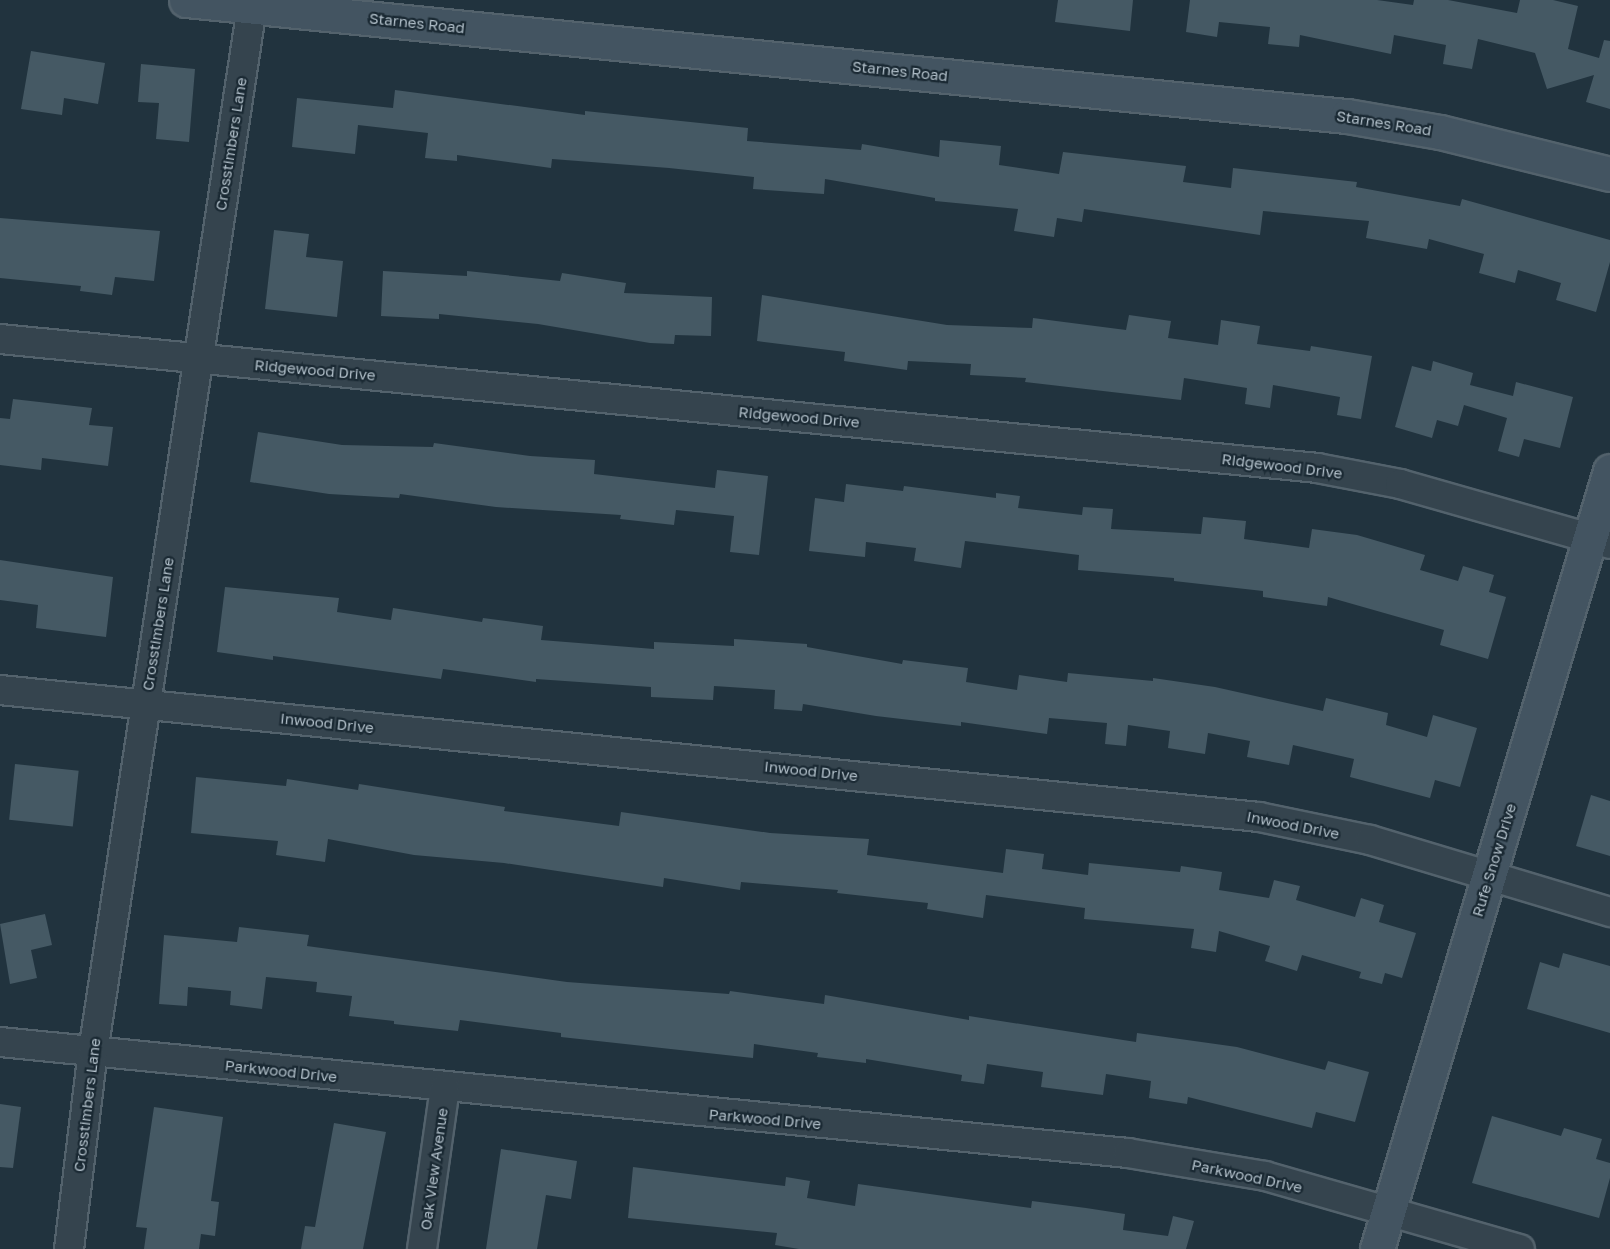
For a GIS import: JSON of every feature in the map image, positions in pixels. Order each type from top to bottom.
[{"type":"main road","name":"Starnes Road","points":[[186,0],[252,3],[1347,117],[1462,136],[1610,174]]},
{"type":"main road","name":"Rufe Snow Drive","points":[[1377,1249],[1489,875],[1600,541],[1610,471]]},
{"type":"street","name":"Crosstimbers Lane","points":[[69,1249],[93,1052],[252,3]]},
{"type":"street","name":"Ridgewood Drive","points":[[0,339],[1317,468],[1400,484],[1600,541]]},
{"type":"street","name":"Inwood Drive","points":[[0,690],[1258,817],[1370,840],[1610,912]]},
{"type":"street","name":"Parkwood Drive","points":[[0,1042],[445,1088],[1128,1154],[1265,1176],[1520,1249]]},
{"type":"street","name":"Oak View Avenue","points":[[422,1249],[445,1088]]},
{"type":"building","points":[[1058,0],[1133,0],[1130,31],[1055,22]]},
{"type":"building","points":[[1190,0],[1377,0],[1413,5],[1414,0],[1448,0],[1517,13],[1520,0],[1553,0],[1578,6],[1568,49],[1599,58],[1604,40],[1610,41],[1610,109],[1586,102],[1594,75],[1547,89],[1535,53],[1478,39],[1472,69],[1443,64],[1446,45],[1394,35],[1391,54],[1300,35],[1299,47],[1268,44],[1270,27],[1219,22],[1217,37],[1186,32]]},
{"type":"building","points":[[31,51],[105,63],[98,104],[64,98],[62,115],[21,109]]},
{"type":"building","points":[[141,64],[195,69],[189,142],[156,139],[159,103],[138,102]]},
{"type":"building","points":[[395,90],[585,115],[585,111],[748,128],[747,141],[861,150],[862,144],[939,157],[940,140],[1001,146],[999,165],[1059,174],[1063,152],[1186,166],[1183,182],[1231,188],[1233,168],[1357,182],[1356,187],[1460,206],[1462,199],[1610,240],[1610,262],[1596,312],[1556,300],[1561,283],[1518,270],[1515,283],[1479,273],[1484,254],[1429,239],[1427,249],[1366,238],[1369,221],[1263,211],[1260,235],[1084,209],[1082,222],[1057,218],[1054,237],[1014,231],[1018,209],[935,201],[935,198],[825,179],[824,194],[753,189],[754,177],[669,168],[552,159],[551,168],[457,155],[457,161],[425,158],[428,133],[358,125],[355,154],[292,147],[297,98],[393,108]]},
{"type":"building","points":[[0,218],[160,231],[154,281],[115,277],[112,295],[80,291],[81,286],[0,278]]},
{"type":"building","points":[[274,230],[309,234],[306,257],[343,261],[337,317],[265,309]]},
{"type":"building","points":[[383,271],[467,276],[467,271],[560,281],[562,273],[626,283],[624,293],[712,297],[711,336],[675,335],[674,344],[650,343],[538,324],[439,314],[439,319],[381,316]]},
{"type":"building","points":[[762,295],[947,325],[1032,328],[1033,318],[1126,330],[1129,315],[1171,321],[1168,338],[1218,345],[1221,320],[1260,326],[1257,344],[1310,351],[1311,346],[1372,356],[1361,419],[1337,415],[1340,397],[1273,385],[1270,408],[1245,404],[1247,388],[1184,378],[1181,400],[1025,382],[1026,378],[970,375],[971,364],[908,361],[907,370],[844,361],[845,352],[757,341]]},
{"type":"building","points":[[1433,361],[1473,373],[1470,385],[1513,396],[1516,382],[1573,397],[1560,448],[1524,439],[1519,457],[1498,451],[1507,418],[1464,405],[1458,426],[1437,420],[1432,438],[1395,427],[1412,366],[1431,371]]},
{"type":"building","points":[[13,399],[92,408],[89,425],[113,427],[108,466],[42,458],[41,470],[0,465],[0,418],[10,419]]},
{"type":"building","points":[[258,432],[342,445],[433,447],[434,443],[530,456],[595,460],[594,474],[715,488],[717,470],[768,476],[759,555],[730,552],[734,516],[676,510],[674,525],[620,519],[621,515],[496,507],[400,494],[399,498],[329,494],[250,482]]},
{"type":"building","points":[[846,484],[903,491],[904,486],[996,498],[996,493],[1020,496],[1018,508],[1082,515],[1083,507],[1113,509],[1111,529],[1201,534],[1203,517],[1246,521],[1244,539],[1309,548],[1312,529],[1357,535],[1425,555],[1420,570],[1458,581],[1463,566],[1494,575],[1489,592],[1506,597],[1488,659],[1440,645],[1444,630],[1328,597],[1327,606],[1263,597],[1263,591],[1174,581],[1174,578],[1078,570],[1079,555],[965,541],[961,568],[914,561],[916,548],[866,542],[865,557],[809,551],[815,498],[844,502]]},
{"type":"building","points":[[0,560],[113,577],[106,637],[36,628],[38,605],[0,600]]},
{"type":"building","points":[[225,587],[339,598],[337,612],[391,620],[393,608],[482,622],[483,618],[543,626],[541,640],[654,649],[654,642],[734,646],[734,639],[807,644],[807,647],[902,664],[903,660],[968,668],[966,682],[1017,690],[1019,675],[1067,682],[1068,673],[1153,681],[1153,678],[1215,687],[1323,711],[1326,698],[1388,713],[1386,725],[1427,737],[1433,715],[1477,728],[1460,787],[1435,780],[1430,798],[1350,777],[1354,759],[1293,745],[1289,765],[1247,757],[1250,741],[1208,733],[1205,754],[1168,748],[1170,731],[1128,725],[1126,746],[1105,744],[1107,723],[1049,718],[1047,734],[961,722],[961,726],[876,716],[803,704],[802,711],[774,709],[775,690],[714,686],[713,700],[651,697],[651,687],[536,679],[536,682],[443,669],[441,679],[273,656],[273,660],[217,652]]},
{"type":"building","points":[[15,764],[79,771],[73,826],[9,820]]},
{"type":"building","points":[[196,777],[286,786],[287,779],[358,790],[359,784],[505,807],[504,811],[619,826],[621,812],[770,833],[869,839],[867,855],[1003,873],[1006,849],[1044,854],[1042,869],[1088,875],[1089,863],[1180,872],[1181,866],[1222,872],[1219,890],[1269,898],[1274,880],[1300,886],[1296,900],[1355,917],[1361,898],[1384,905],[1379,922],[1416,933],[1402,978],[1385,973],[1382,984],[1359,978],[1361,972],[1302,955],[1297,971],[1265,961],[1270,946],[1219,931],[1216,952],[1191,948],[1194,929],[1084,919],[1085,908],[986,895],[983,918],[927,909],[928,903],[837,893],[838,890],[741,882],[740,890],[664,878],[663,887],[504,863],[414,855],[328,839],[325,862],[276,855],[278,841],[191,833]]},
{"type":"building","points":[[1591,795],[1610,801],[1610,856],[1576,846]]},
{"type":"building","points":[[45,914],[52,945],[31,950],[37,978],[10,984],[0,924]]},
{"type":"building","points":[[239,927],[309,935],[307,946],[567,982],[729,994],[730,991],[824,1004],[825,995],[969,1020],[969,1016],[1136,1042],[1137,1033],[1237,1047],[1325,1070],[1328,1061],[1369,1072],[1355,1122],[1316,1112],[1312,1128],[1188,1097],[1187,1104],[1149,1098],[1151,1081],[1106,1074],[1103,1095],[1041,1087],[1043,1072],[987,1064],[984,1084],[961,1081],[962,1075],[866,1059],[866,1063],[817,1057],[818,1053],[754,1044],[753,1058],[561,1037],[561,1033],[460,1020],[458,1031],[394,1024],[394,1021],[349,1016],[352,996],[316,992],[317,982],[266,977],[262,1009],[230,1005],[231,991],[188,987],[187,1006],[159,1004],[164,935],[237,942]]},
{"type":"building","points":[[1563,953],[1610,966],[1610,1033],[1527,1009],[1540,962],[1559,968]]},
{"type":"building","points":[[0,1104],[21,1107],[13,1168],[0,1167]]},
{"type":"building","points":[[154,1107],[223,1117],[211,1201],[219,1202],[215,1236],[201,1234],[199,1249],[144,1249],[147,1228],[136,1227]]},
{"type":"building","points":[[1492,1116],[1561,1136],[1564,1128],[1602,1139],[1596,1159],[1610,1163],[1610,1178],[1599,1218],[1472,1183]]},
{"type":"building","points":[[334,1123],[386,1132],[363,1249],[301,1249],[305,1226],[315,1227]]},
{"type":"building","points":[[501,1149],[577,1161],[571,1199],[546,1195],[537,1249],[486,1249]]},
{"type":"building","points":[[633,1167],[785,1186],[786,1177],[810,1181],[807,1198],[855,1206],[858,1184],[1031,1208],[1032,1201],[1125,1214],[1123,1230],[1168,1236],[1173,1216],[1194,1221],[1186,1249],[799,1249],[775,1245],[777,1233],[628,1218]]}]
